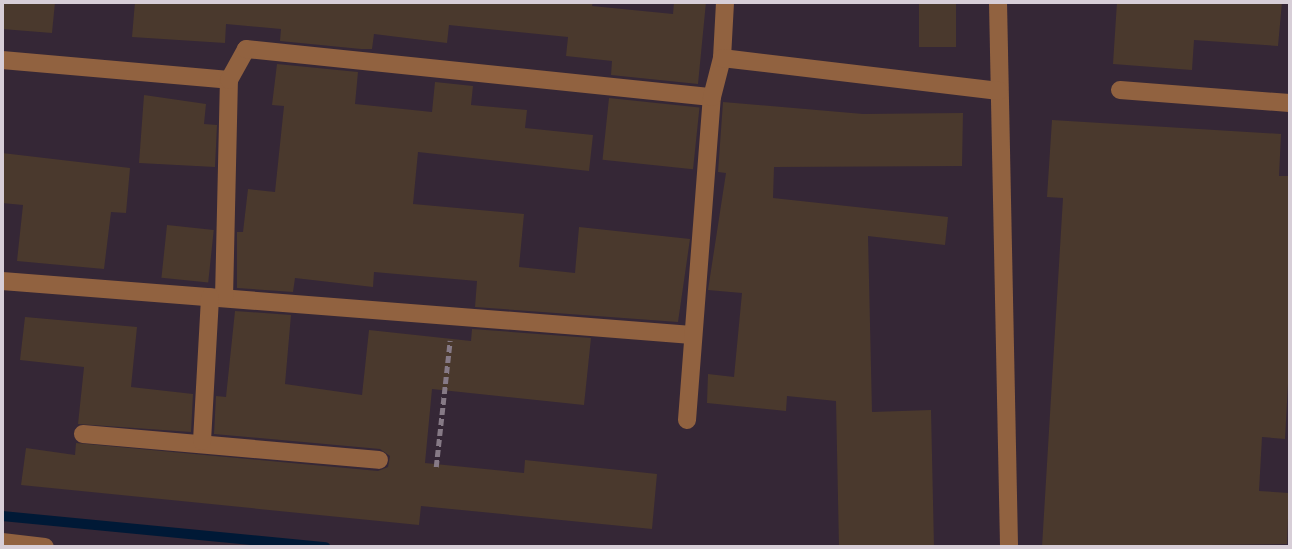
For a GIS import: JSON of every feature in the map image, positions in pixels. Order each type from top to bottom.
[{"type":"street","points":[[687,420],[712,97],[722,58],[725,2]]},
{"type":"street","points":[[998,2],[1009,547]]},
{"type":"street","points":[[202,441],[217,298],[229,80],[246,50],[712,97]]},
{"type":"street","points":[[722,58],[999,91]]},
{"type":"street","points":[[2,60],[229,80]]},
{"type":"street","points":[[1120,90],[1290,103]]},
{"type":"street","points":[[2,281],[692,335]]},
{"type":"street","points":[[83,434],[202,441],[379,460]]},
{"type":"street","points":[[2,542],[45,547]]},
{"type":"path","points":[[436,467],[452,316]]},
{"type":"building","points":[[2,2],[55,2],[52,33],[2,29]]},
{"type":"building","points":[[135,2],[593,2],[592,6],[673,14],[674,2],[706,2],[698,84],[611,75],[612,61],[566,56],[568,37],[449,25],[447,43],[374,34],[372,49],[280,41],[281,29],[226,24],[225,43],[132,37]]},
{"type":"building","points":[[919,2],[956,2],[956,47],[919,47]]},
{"type":"building","points":[[1117,2],[1282,2],[1278,46],[1194,40],[1192,70],[1113,64]]},
{"type":"building","points":[[277,64],[358,72],[355,104],[432,112],[435,82],[473,86],[471,105],[527,110],[525,128],[593,135],[589,171],[418,152],[413,204],[524,214],[519,267],[575,273],[579,227],[690,239],[678,322],[475,307],[477,281],[374,272],[373,287],[295,278],[293,292],[237,288],[237,232],[243,232],[248,189],[275,192],[284,106],[272,105]]},
{"type":"building","points":[[144,95],[206,104],[204,124],[217,125],[215,167],[139,163]]},
{"type":"building","points":[[609,98],[700,108],[693,169],[603,160]]},
{"type":"building","points":[[723,102],[863,114],[963,113],[962,166],[774,167],[773,198],[948,217],[945,245],[868,236],[872,412],[931,410],[934,547],[839,547],[836,401],[787,396],[786,411],[707,403],[708,374],[734,377],[742,293],[708,290],[726,173],[718,172]]},
{"type":"building","points":[[1052,120],[1281,134],[1279,176],[1290,176],[1290,347],[1285,439],[1262,437],[1259,491],[1289,493],[1287,544],[1042,547],[1063,198],[1047,197]]},
{"type":"building","points":[[2,153],[130,168],[126,213],[111,212],[104,269],[17,261],[23,205],[2,203]]},
{"type":"building","points":[[167,225],[214,230],[208,283],[161,278]]},
{"type":"building","points":[[235,311],[291,315],[285,384],[362,395],[369,330],[471,341],[472,329],[591,338],[584,405],[432,389],[425,463],[524,473],[525,460],[657,474],[652,529],[421,506],[419,525],[21,485],[26,448],[75,455],[76,443],[378,471],[388,467],[390,456],[380,449],[214,434],[216,396],[226,397]]},
{"type":"building","points":[[25,317],[137,327],[131,387],[193,394],[191,432],[78,424],[84,367],[20,360]]},
{"type":"waterway","points":[[2,516],[326,547]]}]
